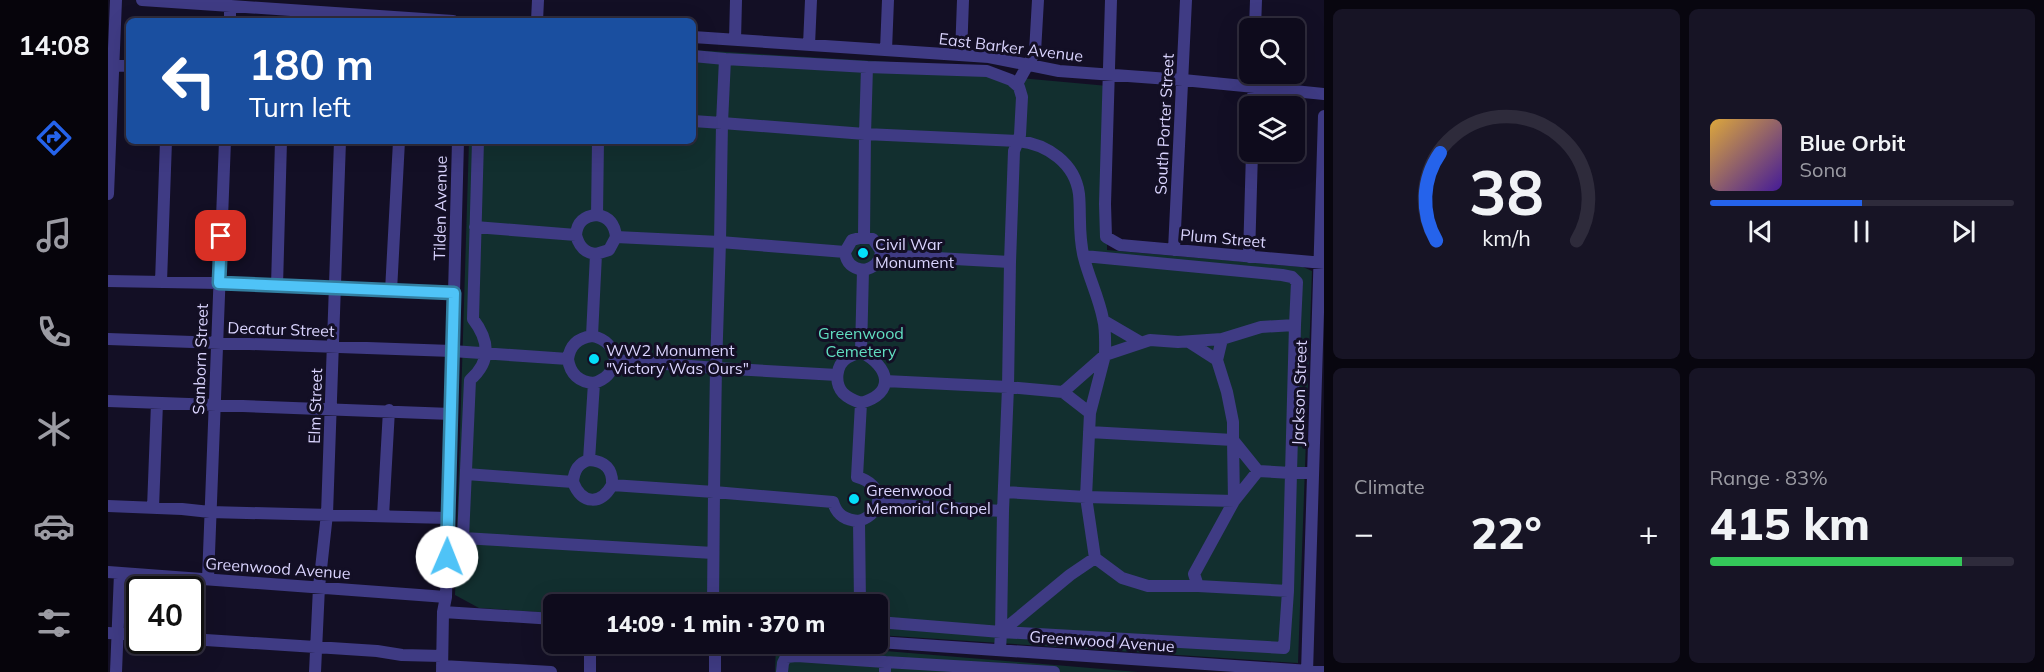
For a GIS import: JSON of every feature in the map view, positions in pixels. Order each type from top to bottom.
[{"type":"street","points":[[108,194],[111,65],[116,0]]},
{"type":"street","points":[[145,0],[370,18]]},
{"type":"street","points":[[343,17],[344,0]]},
{"type":"street","points":[[537,18],[538,0]]},
{"type":"street","points":[[735,40],[736,0]]},
{"type":"street","points":[[809,45],[811,0]]},
{"type":"street","points":[[886,50],[888,0]]},
{"type":"street","points":[[962,55],[963,0]]},
{"type":"street","points":[[1017,84],[1035,52],[1038,0]]},
{"type":"street","points":[[1110,75],[1111,0]]},
{"type":"street","name":"South Porter Street","points":[[1174,250],[1186,0]]},
{"type":"street","points":[[1255,18],[1256,0]]},
{"type":"street","points":[[230,6],[230,18]]},
{"type":"street","name":"East Barker Avenue","points":[[696,37],[989,57],[1059,71],[1324,94]]},
{"type":"street","points":[[696,56],[867,68],[987,71],[1017,84],[1022,97],[1020,135],[1014,151],[1000,650]]},
{"type":"street","points":[[713,594],[716,368],[725,59]]},
{"type":"street","points":[[111,65],[126,66]]},
{"type":"street","points":[[864,237],[867,68]]},
{"type":"street","name":"Plum Street","points":[[1110,75],[1107,110],[1106,237],[1120,245],[1321,263]]},
{"type":"street","points":[[1253,84],[1253,96]]},
{"type":"street","name":"Jackson Street","points":[[1307,671],[1317,469],[1324,116]]},
{"type":"street","points":[[696,121],[866,134],[1018,141],[1032,143],[1048,150],[1064,163],[1074,177],[1079,195],[1079,221],[1084,256],[1104,321],[1105,356],[1090,413],[1086,497],[1095,558],[1122,578],[1148,586],[1196,580],[1288,591]]},
{"type":"street","points":[[161,282],[166,144]]},
{"type":"street","name":"Sanborn Street","points":[[208,579],[225,144]]},
{"type":"street","points":[[277,286],[281,144]]},
{"type":"street","name":"Elm Street","points":[[315,672],[319,587],[327,514],[340,144]]},
{"type":"street","points":[[391,291],[399,144]]},
{"type":"street","name":"Tilden Avenue","points":[[442,665],[443,612],[446,597],[458,144]]},
{"type":"street","points":[[478,144],[473,319],[482,330],[486,353],[480,370],[471,380],[463,538],[713,553]]},
{"type":"street","points":[[597,215],[598,144]]},
{"type":"street","points":[[1249,257],[1252,162]]},
{"type":"street","points":[[597,215],[610,220],[616,237],[609,250],[596,254],[582,249],[576,235],[579,224],[584,218],[597,215]]},
{"type":"street","points":[[475,227],[576,235]]},
{"type":"street","points":[[616,237],[720,242],[845,252]]},
{"type":"street","points":[[864,237],[877,243],[881,255],[875,266],[863,270],[849,264],[845,258],[845,252],[852,240],[864,237]]},
{"type":"street","points":[[592,336],[596,254]]},
{"type":"street","points":[[881,255],[1010,262]]},
{"type":"street","points":[[888,623],[1001,632],[1284,648],[1288,591],[1297,282],[1282,275],[1084,256]]},
{"type":"street","points":[[861,352],[863,270]]},
{"type":"street","points":[[108,281],[219,283],[454,293]]},
{"type":"street","points":[[1104,321],[1140,342]]},
{"type":"street","points":[[1063,392],[1105,356],[1140,342],[1222,339],[1261,327],[1295,325]]},
{"type":"street","points":[[592,336],[602,338],[610,346],[615,360],[608,376],[594,383],[575,377],[569,368],[568,359],[575,342],[592,336]]},
{"type":"street","name":"Decatur Street","points":[[108,339],[452,351],[568,359]]},
{"type":"street","points":[[1222,339],[1217,360],[1233,422],[1234,501]]},
{"type":"street","points":[[1189,342],[1217,360]]},
{"type":"street","points":[[861,352],[875,359],[883,368],[885,381],[883,389],[874,399],[861,403],[842,393],[837,383],[837,375],[839,367],[846,358],[861,352]]},
{"type":"street","points":[[615,360],[837,375]]},
{"type":"street","points":[[885,381],[1063,392],[1090,413]]},
{"type":"street","points":[[589,460],[594,383]]},
{"type":"street","points":[[108,401],[451,414]]},
{"type":"street","points":[[153,508],[157,403]]},
{"type":"street","points":[[612,485],[832,502],[843,518],[859,521],[872,515],[878,504],[878,494],[874,486],[866,479],[857,477],[861,403]]},
{"type":"street","points":[[383,516],[388,410]]},
{"type":"street","points":[[1089,432],[1233,440],[1258,471],[1291,473],[1317,469]]},
{"type":"street","points":[[589,460],[599,460],[608,466],[613,477],[607,494],[599,499],[584,498],[576,491],[573,483],[573,475],[578,466],[589,460]]},
{"type":"street","points":[[1196,580],[1234,501],[1258,471]]},
{"type":"street","points":[[466,474],[573,483]]},
{"type":"street","points":[[1005,492],[1086,497],[1234,501]]},
{"type":"street","points":[[878,504],[1003,511]]},
{"type":"street","points":[[108,507],[448,518]]},
{"type":"street","points":[[859,521],[860,594]]},
{"type":"street","points":[[1001,632],[1070,574],[1095,558]]},
{"type":"street","points":[[114,572],[113,634],[116,672]]},
{"type":"street","name":"Greenwood Avenue","points":[[114,572],[446,597]]},
{"type":"street","points":[[443,612],[543,619]]},
{"type":"street","points":[[204,640],[376,651],[442,665],[551,672]]},
{"type":"street","name":"Greenwood Avenue","points":[[888,643],[1324,672]]},
{"type":"street","points":[[1014,671],[1015,651]]},
{"type":"street","points":[[590,654],[590,672]]},
{"type":"street","points":[[715,654],[715,672]]},
{"type":"street","points":[[782,672],[786,657],[797,656],[885,667],[1054,672]]},
{"type":"green space","name":"Greenwood Cemetery","points":[[696,50],[991,68],[1020,78],[1108,86],[1107,250],[1303,267],[1312,271],[1298,663],[888,636],[888,594],[543,594],[543,612],[479,608],[455,595],[469,144],[696,144]]},
{"type":"green space","points":[[888,651],[1138,672],[775,672],[776,654],[888,654]]},
{"type":"place","name":"Civil War Monument","points":[[863,253]]},
{"type":"place","name":"WW2 Monument \"Victory Was Ours\"","points":[[594,359]]},
{"type":"place","name":"Greenwood Memorial Chapel","points":[[854,499]]},
{"type":"route","points":[[221,236],[219,283],[454,293],[447,557]]}]
